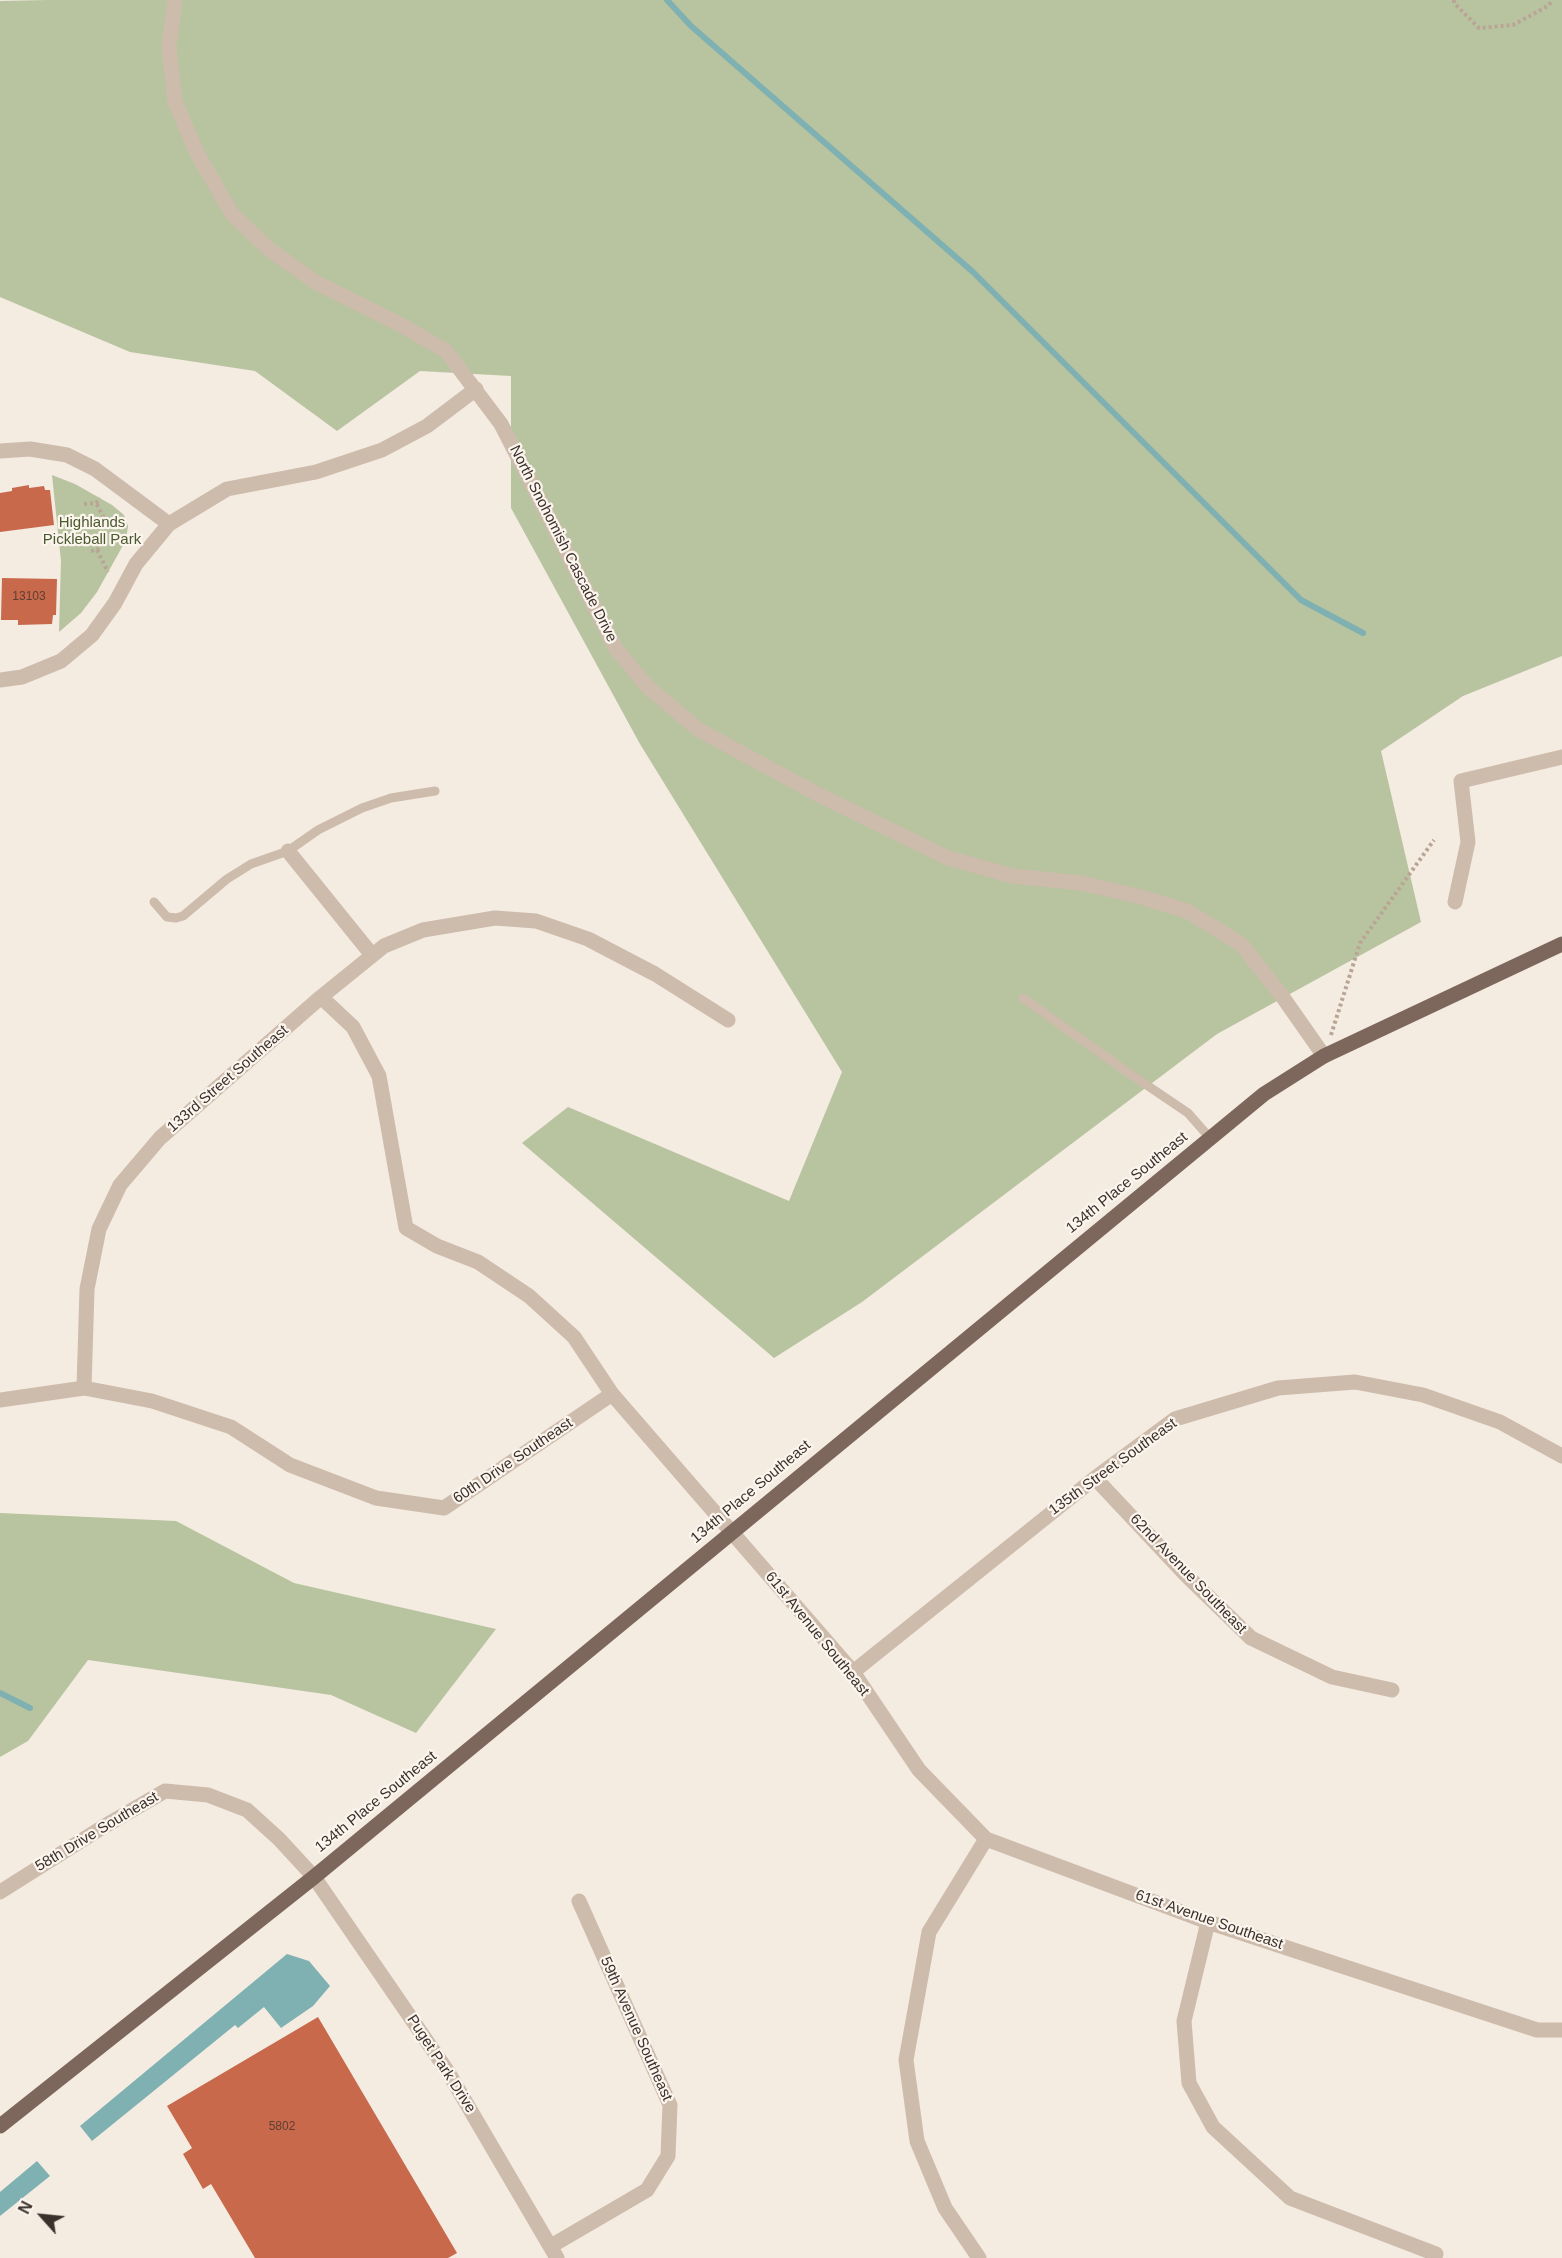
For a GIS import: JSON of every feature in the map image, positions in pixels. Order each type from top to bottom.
[{"type":"main road","name":"134th Place Southeast","points":[[0,2126],[314,1876],[1263,1094],[1324,1056],[1562,944]]},
{"type":"street","name":"North Snohomish Cascade Drive","points":[[175,0],[169,47],[175,102],[197,153],[232,214],[270,250],[317,283],[403,326],[446,351],[501,424],[616,649],[648,687],[699,730],[819,795],[948,858],[1013,876],[1081,883],[1187,911],[1241,944],[1282,996],[1324,1056]]},
{"type":"street","points":[[0,680],[22,677],[61,661],[93,635],[115,603],[136,564],[169,524],[226,489],[316,472],[382,450],[427,426],[476,390]]},
{"type":"street","points":[[0,451],[30,449],[67,455],[95,469],[169,524]]},
{"type":"street","points":[[1455,902],[1468,842],[1461,781],[1562,757]]},
{"type":"street","points":[[288,851],[372,955]]},
{"type":"street","name":"133rd Street Southeast","points":[[84,1388],[87,1289],[99,1228],[120,1185],[160,1138],[321,997],[384,946],[423,930],[495,918],[536,921],[588,939],[655,974],[728,1020]]},
{"type":"street","name":"61st Avenue Southeast","points":[[321,997],[353,1027],[379,1076],[406,1228],[437,1246],[478,1262],[530,1296],[574,1337],[612,1394],[853,1672],[919,1770],[986,1839],[1208,1922],[1537,2030],[1562,2030]]},
{"type":"street","name":"135th Street Southeast","points":[[853,1672],[1095,1478],[1175,1419],[1278,1388],[1355,1382],[1423,1395],[1500,1422],[1562,1456]]},
{"type":"street","name":"60th Drive Southeast","points":[[0,1400],[84,1388],[152,1401],[231,1427],[290,1465],[376,1498],[444,1508],[612,1394]]},
{"type":"street","name":"62nd Avenue Southeast","points":[[1095,1478],[1186,1575],[1251,1638],[1332,1677],[1392,1690]]},
{"type":"street","name":"58th Drive Southeast","points":[[0,1892],[165,1791],[208,1795],[246,1810],[279,1839],[314,1876]]},
{"type":"street","points":[[979,2258],[945,2208],[917,2141],[906,2060],[929,1932],[986,1839]]},
{"type":"street","name":"Puget Park Drive","points":[[314,1876],[448,2072],[554,2252]]},
{"type":"street","name":"59th Avenue Southeast","points":[[554,2252],[646,2190],[668,2156],[670,2105],[579,1901]]},
{"type":"street","points":[[1208,1922],[1184,2022],[1189,2083],[1213,2127],[1290,2198],[1436,2254]]},
{"type":"lane","points":[[154,902],[167,917],[183,916],[227,879],[250,864],[288,851],[318,831],[362,808],[391,798],[435,791]]},
{"type":"lane","points":[[1023,998],[1188,1113],[1210,1138]]},
{"type":"path","points":[[1454,0],[1454,3],[1479,28],[1513,25],[1548,6],[1553,0]]},
{"type":"path","points":[[84,504],[96,502],[100,498]]},
{"type":"path","points":[[91,551],[101,547],[106,524],[96,502]]},
{"type":"path","points":[[106,524],[126,522]]},
{"type":"path","points":[[97,550],[108,572]]},
{"type":"path","points":[[1324,1056],[1360,943],[1434,840]]},
{"type":"green space","points":[[1562,0],[1562,656],[1463,696],[1381,751],[1421,922],[1217,1034],[862,1302],[774,1358],[522,1143],[568,1107],[789,1201],[842,1072],[640,744],[511,508],[511,376],[420,371],[337,431],[255,371],[130,352],[0,297],[0,1]]},
{"type":"green space","name":"Highlands Pickleball Park","points":[[52,475],[75,484],[112,505],[124,515],[128,526],[126,540],[97,592],[81,613],[59,632],[61,561]]},
{"type":"green space","points":[[0,1513],[176,1521],[294,1583],[496,1629],[416,1733],[331,1695],[88,1660],[28,1741],[0,1757]]},
{"type":"water","points":[[287,1954],[309,1961],[330,1986],[313,2006],[281,2028],[264,2007],[238,2028],[235,2025],[92,2141],[80,2126]]},
{"type":"water","points":[[37,2161],[50,2176],[0,2216],[0,2192]]},
{"type":"building","points":[[29,485],[29,488],[44,486],[45,490],[50,490],[54,525],[0,532],[0,493]]},
{"type":"building","points":[[2,578],[57,579],[56,615],[53,615],[52,624],[18,625],[18,620],[1,620]]},
{"type":"building","points":[[318,2017],[457,2253],[448,2258],[255,2258],[211,2184],[203,2189],[183,2154],[192,2148],[167,2106]]},
{"type":"waterway","points":[[667,0],[691,26],[973,272],[1301,600],[1363,633]]},
{"type":"waterway","points":[[0,1693],[30,1708]]}]
